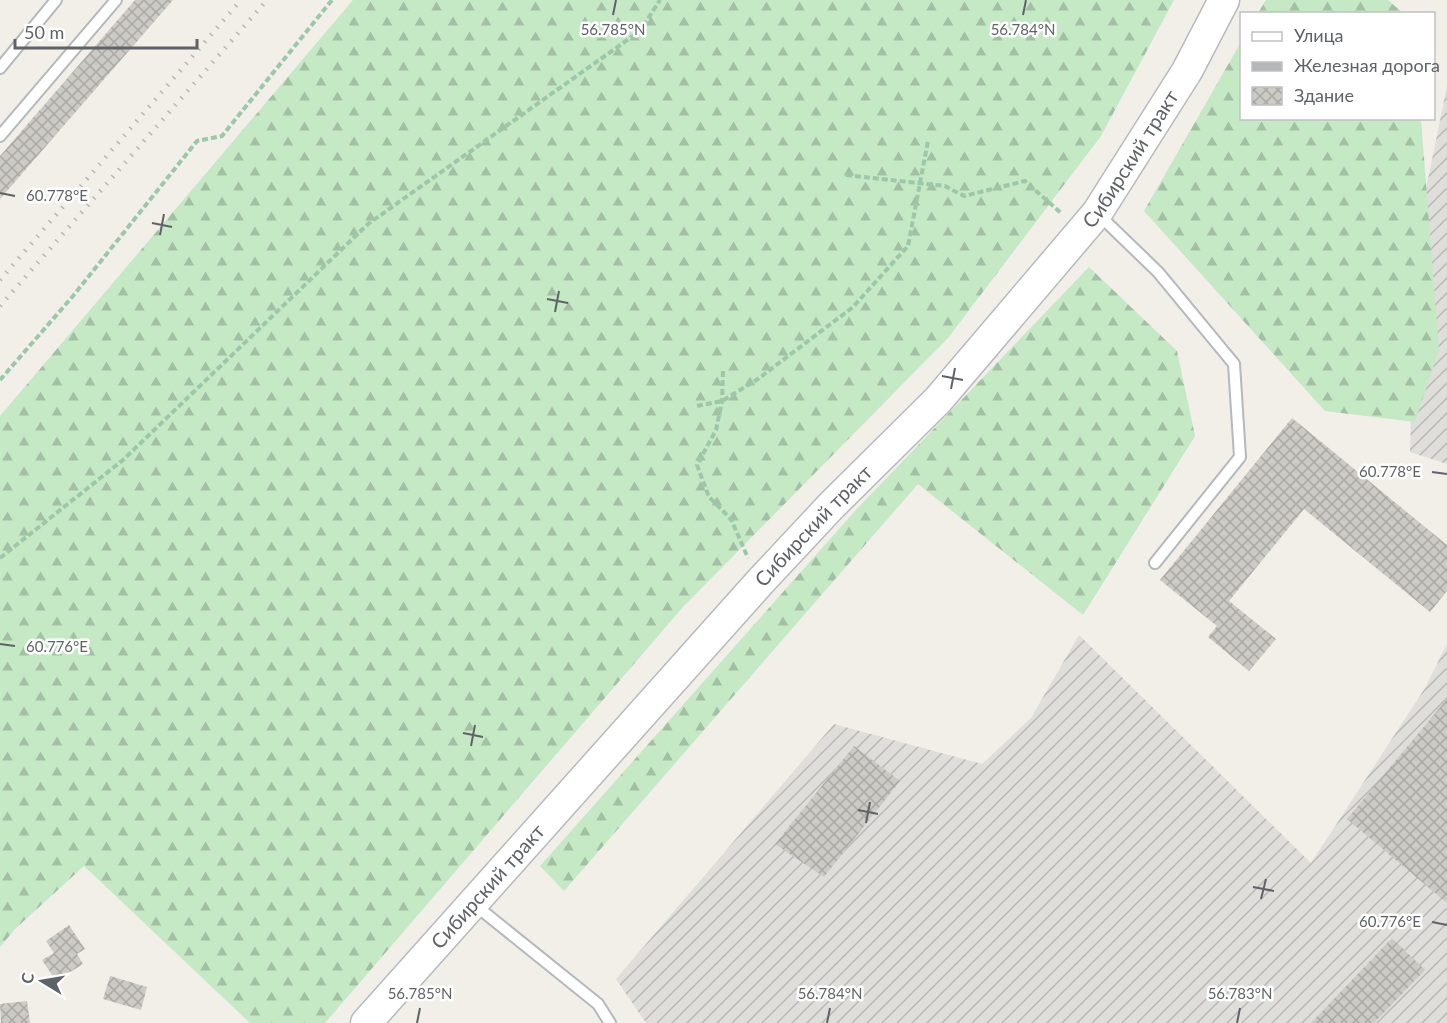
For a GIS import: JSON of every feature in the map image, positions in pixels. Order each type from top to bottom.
[{"type":"main road","name":"Сибирский тракт","points":[[366,1023],[759,583],[831,506],[938,399],[1089,222],[1187,71],[1224,0]]},
{"type":"lane","points":[[0,68],[56,0]]},
{"type":"lane","points":[[0,136],[116,0]]},
{"type":"lane","points":[[1089,222],[1158,272],[1234,364],[1240,457],[1155,563]]},
{"type":"lane","points":[[473,903],[598,1005],[610,1023]]},
{"type":"path","points":[[0,380],[73,296],[196,141],[222,136],[332,0]]},
{"type":"path","points":[[0,558],[123,460],[368,224],[640,31],[660,0]]},
{"type":"path","points":[[697,406],[722,400],[758,379],[853,307],[908,246],[928,141]]},
{"type":"path","points":[[846,175],[945,186],[964,196],[1024,181],[1089,222]]},
{"type":"path","points":[[723,371],[722,400],[716,430],[697,465],[709,496],[731,519],[759,583]]},
{"type":"shaded area","points":[[1447,86],[1447,464],[1410,452],[1415,243]]},
{"type":"shaded area","points":[[1079,635],[1311,863],[1425,688],[1447,644],[1447,1023],[646,1023],[616,979],[834,724],[982,764],[1031,718]]},
{"type":"green space","points":[[353,0],[1174,0],[1101,136],[948,338],[683,607],[325,1023],[250,1023],[84,866],[15,929],[0,947],[0,416]]},
{"type":"green space","points":[[1266,0],[1388,0],[1402,12],[1259,12]]},
{"type":"green space","points":[[1240,44],[1240,120],[1421,120],[1439,350],[1415,422],[1325,411],[1144,211]]},
{"type":"green space","points":[[1089,267],[1177,351],[1195,436],[1083,615],[918,484],[564,891],[540,866],[854,512]]},
{"type":"building","points":[[135,0],[173,0],[0,199],[0,156]]},
{"type":"building","points":[[1292,418],[1447,545],[1447,591],[1430,612],[1304,509],[1229,601],[1276,639],[1249,671],[1208,637],[1217,626],[1160,580]]},
{"type":"building","points":[[1447,699],[1447,903],[1347,819]]},
{"type":"building","points":[[854,746],[900,781],[824,877],[775,844]]},
{"type":"building","points":[[69,925],[85,949],[77,954],[83,964],[56,981],[42,960],[54,953],[46,941]]},
{"type":"building","points":[[1392,938],[1425,970],[1374,1023],[1311,1023]]},
{"type":"building","points":[[110,976],[147,987],[141,1010],[103,999]]},
{"type":"building","points":[[27,1001],[30,1023],[1,1023],[0,1004]]},
{"type":"railway","points":[[0,280],[241,0]]},
{"type":"railway","points":[[0,306],[267,0]]}]
